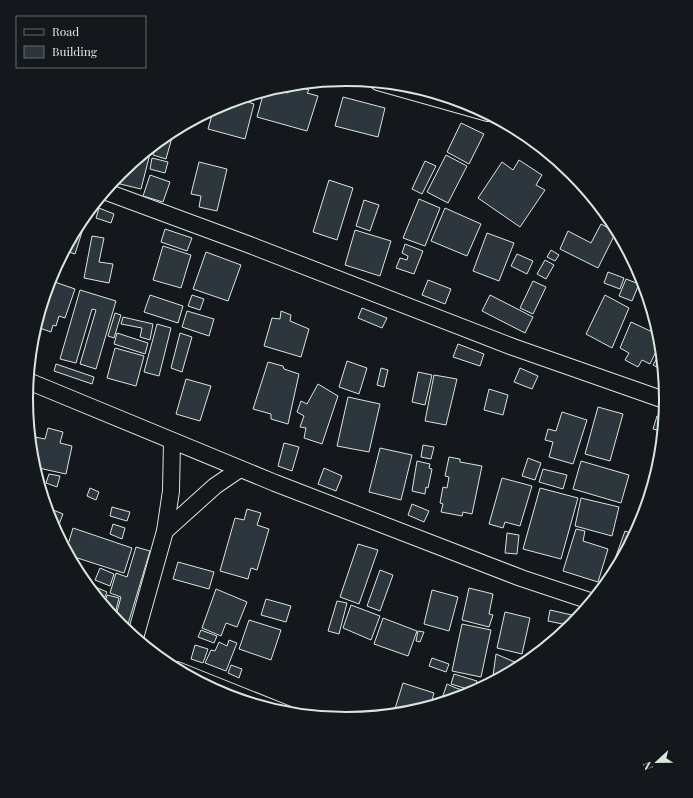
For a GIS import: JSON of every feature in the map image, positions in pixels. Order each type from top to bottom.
[{"type":"street","points":[[110,193],[250,245],[513,347],[660,398]]},
{"type":"street","points":[[34,383],[240,469],[521,578],[587,600]]},
{"type":"street","points":[[137,632],[165,531],[171,491],[172,441]]},
{"type":"street","points":[[165,531],[216,486],[240,469]]},
{"type":"building","points":[[304,88],[309,90],[307,93],[318,96],[307,131],[257,117],[262,97],[285,92],[288,93],[288,91]]},
{"type":"building","points":[[343,97],[385,108],[378,137],[335,126]]},
{"type":"building","points":[[247,102],[254,104],[245,139],[208,129],[212,116]]},
{"type":"building","points":[[461,123],[484,134],[469,164],[447,152]]},
{"type":"building","points":[[172,138],[166,159],[153,155],[154,152]]},
{"type":"building","points":[[150,155],[141,189],[119,184]]},
{"type":"building","points":[[446,155],[467,166],[448,203],[427,192]]},
{"type":"building","points":[[152,158],[168,162],[165,173],[150,169]]},
{"type":"building","points":[[519,160],[542,175],[536,185],[545,190],[520,227],[478,198],[502,162],[513,170]]},
{"type":"building","points":[[425,161],[436,166],[422,194],[412,189]]},
{"type":"building","points":[[199,162],[227,169],[217,211],[199,207],[201,196],[191,194]]},
{"type":"building","points":[[150,175],[170,182],[163,202],[143,196]]},
{"type":"building","points":[[329,180],[353,188],[337,240],[313,232]]},
{"type":"building","points":[[419,199],[440,208],[425,246],[403,238]]},
{"type":"building","points":[[364,200],[379,205],[370,231],[356,226]]},
{"type":"building","points":[[99,208],[114,214],[111,223],[96,218]]},
{"type":"building","points":[[445,208],[481,224],[467,256],[431,241]]},
{"type":"building","points":[[601,224],[609,228],[614,236],[598,268],[560,249],[568,231],[591,243]]},
{"type":"building","points":[[165,229],[192,238],[187,251],[161,242]]},
{"type":"building","points":[[82,230],[75,254],[69,252]]},
{"type":"building","points":[[355,230],[391,241],[380,276],[345,265]]},
{"type":"building","points":[[487,233],[514,243],[499,281],[473,271]]},
{"type":"building","points":[[92,236],[104,238],[99,262],[113,264],[109,283],[84,278]]},
{"type":"building","points":[[405,244],[423,251],[414,274],[396,268],[400,258],[407,260],[408,256],[402,253]]},
{"type":"building","points":[[163,246],[191,255],[181,288],[153,280]]},
{"type":"building","points":[[551,250],[559,255],[555,261],[547,257]]},
{"type":"building","points":[[206,252],[241,265],[228,301],[193,289]]},
{"type":"building","points":[[517,254],[533,261],[527,274],[511,266]]},
{"type":"building","points":[[545,260],[554,265],[546,279],[537,274]]},
{"type":"building","points":[[608,272],[624,278],[620,289],[604,283]]},
{"type":"building","points":[[626,279],[638,283],[638,285],[632,301],[619,296]]},
{"type":"building","points":[[428,280],[451,289],[445,304],[422,295]]},
{"type":"building","points":[[533,281],[546,287],[533,314],[520,308]]},
{"type":"building","points":[[56,282],[75,289],[65,318],[59,316],[56,326],[53,325],[51,332],[41,329]]},
{"type":"building","points":[[80,290],[116,301],[96,369],[80,364],[96,310],[92,309],[76,363],[60,359]]},
{"type":"building","points":[[150,295],[183,306],[178,323],[144,312]]},
{"type":"building","points":[[192,295],[204,299],[200,310],[188,306]]},
{"type":"building","points":[[490,295],[533,317],[525,333],[482,311]]},
{"type":"building","points":[[605,295],[629,308],[612,348],[586,334]]},
{"type":"building","points":[[362,308],[387,318],[382,328],[358,318]]},
{"type":"building","points":[[187,311],[214,319],[209,336],[182,327]]},
{"type":"building","points":[[281,311],[291,315],[290,321],[309,329],[301,357],[264,346],[272,318],[280,319]]},
{"type":"building","points":[[115,313],[121,315],[114,338],[108,336]]},
{"type":"building","points":[[123,317],[153,324],[150,340],[140,337],[142,328],[121,324]]},
{"type":"building","points":[[631,322],[653,332],[656,351],[650,364],[642,360],[638,367],[625,360],[629,353],[620,348]]},
{"type":"building","points":[[157,324],[171,328],[159,376],[144,372]]},
{"type":"building","points":[[117,333],[148,343],[145,354],[114,344]]},
{"type":"building","points":[[180,333],[192,337],[182,372],[171,368]]},
{"type":"building","points":[[458,344],[484,354],[480,366],[453,357]]},
{"type":"building","points":[[115,348],[144,356],[136,386],[107,378]]},
{"type":"building","points":[[657,358],[658,368],[653,365]]},
{"type":"building","points":[[347,361],[367,368],[359,394],[339,387]]},
{"type":"building","points":[[268,362],[283,366],[284,369],[299,374],[288,424],[271,419],[271,414],[253,409]]},
{"type":"building","points":[[56,364],[94,377],[92,384],[54,371]]},
{"type":"building","points":[[381,368],[388,370],[384,387],[377,385]]},
{"type":"building","points":[[520,368],[538,376],[532,389],[514,382]]},
{"type":"building","points":[[418,372],[432,375],[425,405],[412,402]]},
{"type":"building","points":[[434,375],[457,379],[446,425],[425,421]]},
{"type":"building","points":[[186,379],[211,386],[200,421],[176,414]]},
{"type":"building","points":[[318,384],[338,396],[322,444],[304,438],[306,428],[300,427],[304,416],[297,412],[301,401],[307,404]]},
{"type":"building","points":[[489,389],[508,395],[503,415],[484,410]]},
{"type":"building","points":[[348,397],[380,404],[369,452],[337,446]]},
{"type":"building","points":[[598,407],[623,414],[610,461],[585,454]]},
{"type":"building","points":[[562,412],[587,420],[573,464],[549,457],[553,442],[545,440],[548,429],[556,431]]},
{"type":"building","points":[[657,416],[659,417],[658,430],[653,429]]},
{"type":"building","points":[[48,428],[63,432],[60,443],[72,446],[66,474],[41,469],[36,437],[45,439]]},
{"type":"building","points":[[284,443],[299,447],[292,471],[278,466]]},
{"type":"building","points":[[423,445],[434,447],[431,459],[421,457]]},
{"type":"building","points":[[380,448],[412,455],[401,500],[369,492]]},
{"type":"building","points":[[449,457],[460,459],[460,462],[482,466],[472,514],[463,512],[462,516],[441,512],[443,504],[440,503],[443,487],[447,488],[449,477],[445,476]]},
{"type":"building","points":[[528,458],[541,463],[535,480],[522,476]]},
{"type":"building","points":[[417,461],[430,464],[429,468],[432,469],[428,488],[426,487],[425,494],[412,491]]},
{"type":"building","points":[[581,461],[629,475],[621,503],[573,489]]},
{"type":"building","points":[[324,468],[342,476],[336,491],[318,484]]},
{"type":"building","points":[[543,469],[567,475],[563,489],[539,482]]},
{"type":"building","points":[[49,474],[60,476],[57,487],[46,483]]},
{"type":"building","points":[[502,478],[532,486],[520,526],[505,522],[503,528],[489,524]]},
{"type":"building","points":[[90,488],[99,492],[96,500],[87,496]]},
{"type":"building","points":[[540,488],[578,498],[561,559],[523,549]]},
{"type":"building","points":[[581,498],[619,507],[612,536],[575,526]]},
{"type":"building","points":[[412,504],[429,511],[424,522],[408,515]]},
{"type":"building","points":[[112,507],[130,512],[127,521],[110,516]]},
{"type":"building","points":[[247,509],[261,513],[257,525],[269,529],[257,570],[251,568],[248,579],[220,571],[235,518],[244,520]]},
{"type":"building","points":[[54,510],[63,514],[59,524]]},
{"type":"building","points":[[113,524],[125,528],[122,539],[110,534]]},
{"type":"building","points":[[73,528],[132,548],[124,573],[76,558],[68,544]]},
{"type":"building","points":[[576,529],[585,531],[583,541],[608,549],[598,582],[563,571]]},
{"type":"building","points":[[625,531],[630,533],[628,538],[613,563]]},
{"type":"building","points":[[507,533],[519,535],[517,554],[505,553]]},
{"type":"building","points":[[358,544],[378,550],[359,604],[340,597]]},
{"type":"building","points":[[136,547],[150,551],[128,624],[117,612],[121,597],[110,593],[116,573],[127,577]]},
{"type":"building","points":[[178,562],[214,572],[209,589],[173,579]]},
{"type":"building","points":[[100,568],[114,574],[110,586],[95,580]]},
{"type":"building","points":[[380,570],[393,575],[380,611],[367,606]]},
{"type":"building","points":[[96,587],[107,592],[104,598]]},
{"type":"building","points":[[469,588],[493,594],[489,614],[493,615],[489,627],[462,620]]},
{"type":"building","points":[[216,589],[247,602],[237,627],[226,623],[221,636],[202,628]]},
{"type":"building","points":[[432,590],[458,597],[449,631],[424,624]]},
{"type":"building","points":[[107,595],[119,598],[116,611],[111,606],[106,600]]},
{"type":"building","points":[[266,599],[291,606],[286,622],[261,615]]},
{"type":"building","points":[[337,601],[347,603],[339,634],[328,631]]},
{"type":"building","points":[[351,605],[380,616],[371,640],[343,628]]},
{"type":"building","points":[[550,610],[573,615],[564,624],[548,621]]},
{"type":"building","points":[[505,612],[530,618],[522,654],[497,648]]},
{"type":"building","points":[[383,618],[417,631],[408,656],[374,644]]},
{"type":"building","points":[[249,620],[281,630],[271,660],[239,649]]},
{"type":"building","points":[[462,624],[491,630],[481,677],[452,671]]},
{"type":"building","points":[[201,630],[217,636],[214,643],[198,637]]},
{"type":"building","points":[[418,631],[424,632],[420,642],[416,641]]},
{"type":"building","points":[[229,640],[237,643],[226,671],[205,663],[211,650],[215,651],[219,642],[227,646]]},
{"type":"building","points":[[195,645],[208,649],[203,663],[191,659]]},
{"type":"building","points":[[496,654],[516,663],[503,670],[493,676]]},
{"type":"building","points":[[432,658],[449,664],[446,672],[429,666]]},
{"type":"building","points":[[231,665],[242,669],[239,678],[228,673]]},
{"type":"building","points":[[454,674],[477,681],[476,684],[467,689],[451,684]]},
{"type":"building","points":[[403,683],[434,693],[432,701],[395,708]]},
{"type":"building","points":[[447,684],[463,690],[447,696],[442,697]]}]
